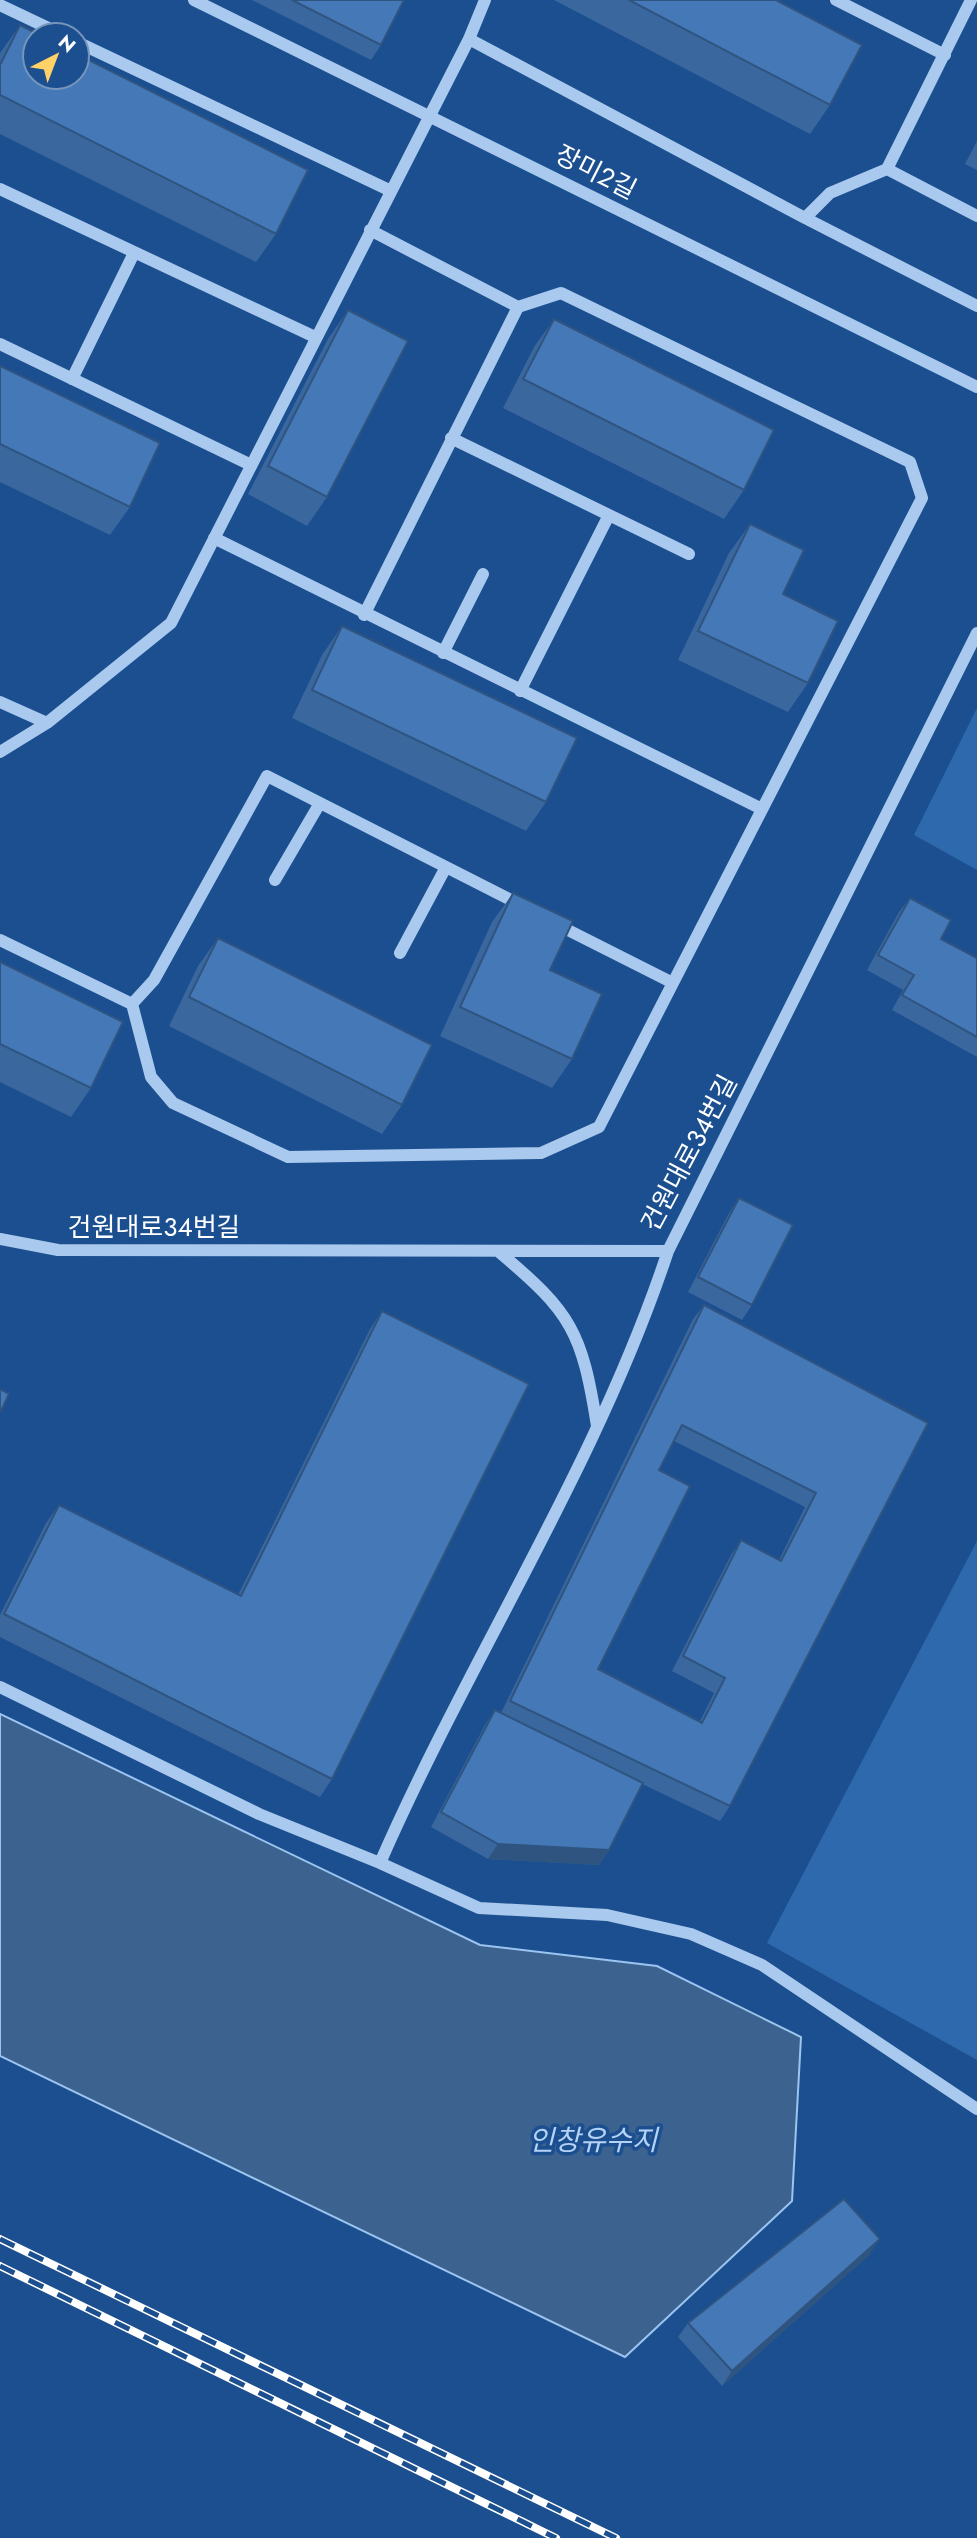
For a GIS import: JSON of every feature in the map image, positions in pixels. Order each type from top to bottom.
[{"type":"street","name":"장미2길","points":[[194,0],[431,114],[977,387]]},
{"type":"street","points":[[0,752],[47,723],[171,623],[431,114],[485,0]]},
{"type":"street","points":[[836,0],[945,55]]},
{"type":"street","points":[[805,218],[830,193],[887,169],[971,0]]},
{"type":"street","points":[[0,5],[34,21]]},
{"type":"street","points":[[469,38],[805,218],[977,306]]},
{"type":"street","points":[[91,49],[390,190]]},
{"type":"street","points":[[887,169],[977,216]]},
{"type":"street","points":[[0,189],[316,337]]},
{"type":"street","points":[[370,230],[518,307]]},
{"type":"street","points":[[72,379],[134,253]]},
{"type":"street","points":[[0,940],[132,1004],[151,1077],[173,1103],[288,1157],[541,1153],[599,1127],[922,498],[909,462],[561,293],[518,307],[364,615]]},
{"type":"street","points":[[0,344],[251,465]]},
{"type":"street","points":[[451,438],[608,517],[689,554]]},
{"type":"street","points":[[520,691],[608,517]]},
{"type":"street","points":[[214,538],[364,615],[762,809]]},
{"type":"street","points":[[443,653],[483,574]]},
{"type":"street","name":"건원대로34번길","points":[[0,1239],[58,1250],[668,1251],[977,633]]},
{"type":"street","points":[[0,702],[47,723]]},
{"type":"street","points":[[132,1004],[154,980],[267,776],[673,983]]},
{"type":"street","points":[[275,880],[320,803]]},
{"type":"street","points":[[400,953],[446,867]]},
{"type":"street","points":[[380,1863],[409,1796],[597,1426],[644,1321],[668,1251]]},
{"type":"street","points":[[499,1252],[547,1293],[561,1308],[578,1336],[590,1380],[597,1426]]},
{"type":"street","points":[[0,1687],[259,1814],[380,1863],[480,1908],[607,1915],[691,1934],[762,1965],[977,2109]]},
{"type":"shaded area","points":[[977,708],[977,870],[914,835]]},
{"type":"shaded area","points":[[977,1541],[977,2060],[767,1943]]},
{"type":"water","name":"인창유수지","points":[[0,1714],[480,1945],[657,1966],[801,2037],[792,2201],[625,2357],[0,2056]]},
{"type":"building","points":[[292,0],[404,0],[381,45]]},
{"type":"building","points":[[629,0],[776,0],[862,45],[830,105]]},
{"type":"building","points":[[20,25],[21,91],[91,91],[91,61],[308,170],[276,234],[0,95],[0,65]]},
{"type":"building","points":[[348,310],[408,341],[327,497],[268,466]]},
{"type":"building","points":[[554,319],[774,430],[744,490],[523,379]]},
{"type":"building","points":[[0,366],[160,443],[130,507],[0,444]]},
{"type":"building","points":[[750,524],[804,550],[783,594],[838,621],[808,683],[698,631]]},
{"type":"building","points":[[342,626],[577,738],[546,802],[312,690]]},
{"type":"building","points":[[513,893],[573,921],[550,970],[602,994],[572,1059],[460,1007]]},
{"type":"building","points":[[910,898],[951,920],[941,939],[977,958],[977,1037],[902,995],[914,975],[878,955]]},
{"type":"building","points":[[218,938],[432,1045],[402,1105],[189,997]]},
{"type":"building","points":[[0,962],[123,1022],[91,1088],[0,1044]]},
{"type":"building","points":[[739,1198],[793,1225],[752,1305],[698,1277]]},
{"type":"building","points":[[704,1305],[928,1423],[730,1806],[510,1701]],"holes":[[[682,1425],[816,1493],[781,1561],[741,1540],[683,1656],[725,1678],[702,1723],[598,1669],[690,1486],[659,1470]]]},
{"type":"building","points":[[382,1311],[529,1384],[332,1779],[4,1614],[59,1505],[241,1596]]},
{"type":"building","points":[[0,1389],[9,1394],[0,1413]]},
{"type":"building","points":[[495,1710],[643,1783],[609,1850],[498,1844],[441,1812]]},
{"type":"building","points":[[844,2199],[880,2239],[732,2371],[688,2323]]},
{"type":"railway","points":[[0,2239],[616,2538]]},
{"type":"railway","points":[[0,2266],[556,2538]]}]
